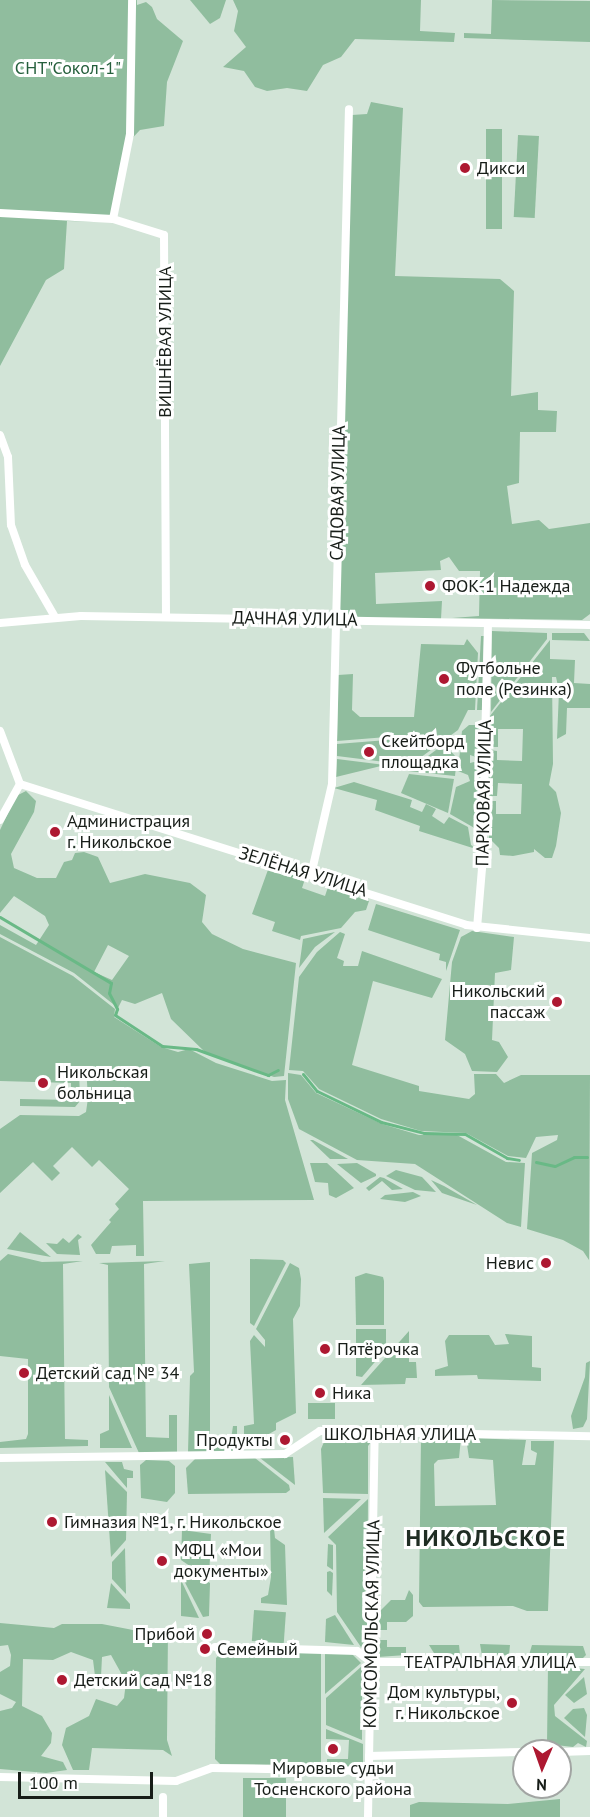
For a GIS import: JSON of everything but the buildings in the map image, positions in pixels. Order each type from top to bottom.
[{"type":"street","points":[[113,219],[130,134],[132,0]]},
{"type":"street","name":"САДОВАЯ УЛИЦА","points":[[311,875],[332,784],[349,109]]},
{"type":"street","name":"ВИШНЁВАЯ УЛИЦА","points":[[0,213],[113,219],[164,235],[166,616]]},
{"type":"street","points":[[0,435],[8,457],[11,525],[25,565],[55,617]]},
{"type":"street","name":"ДАЧНАЯ УЛИЦА","points":[[0,623],[55,617],[166,616],[590,625]]},
{"type":"street","name":"ПАРКОВАЯ УЛИЦА","points":[[477,928],[482,868],[488,623]]},
{"type":"street","points":[[0,730],[20,784],[0,820]]},
{"type":"street","name":"ЗЕЛЁНАЯ УЛИЦА","points":[[20,784],[477,928],[590,938]]},
{"type":"street","name":"ШКОЛЬНАЯ УЛИЦА","points":[[0,1458],[285,1454],[320,1431],[590,1436]]},
{"type":"street","name":"КОМСОМОЛЬСКАЯ УЛИЦА","points":[[368,1817],[375,1432]]},
{"type":"street","name":"ТЕАТРАЛЬНАЯ УЛИЦА","points":[[215,1647],[357,1651],[371,1662],[590,1662]]},
{"type":"street","points":[[572,1752],[590,1751]]},
{"type":"street","points":[[369,1756],[512,1752]]},
{"type":"street","points":[[0,1777],[176,1781],[212,1768],[369,1771]]},
{"type":"street","points":[[163,1797],[163,1817]]},
{"type":"green space","name":"СНТ\"Сокол-1\"","points":[[0,0],[137,0],[137,5],[146,2],[152,7],[157,19],[183,41],[167,82],[164,126],[140,130],[125,146],[112,222],[67,221],[64,269],[46,280],[0,366]]},
{"type":"green space","points":[[190,0],[226,0],[220,18],[210,24]]},
{"type":"green space","points":[[233,0],[421,0],[420,31],[455,33],[454,42],[355,39],[341,57],[323,65],[307,91],[287,88],[267,91],[255,87],[244,71],[223,67],[246,47],[234,31],[238,11]]},
{"type":"green space","points":[[492,0],[590,1],[590,42],[464,38],[464,33],[491,34]]},
{"type":"green space","points":[[371,102],[403,108],[395,276],[500,279],[514,291],[511,396],[538,392],[538,410],[557,411],[556,432],[520,432],[519,483],[507,486],[512,524],[539,520],[549,529],[590,523],[590,614],[582,620],[452,618],[479,616],[480,571],[459,571],[449,557],[440,561],[441,570],[375,573],[376,604],[442,601],[441,619],[339,618],[352,115],[367,114]]},
{"type":"green space","points":[[486,129],[502,129],[502,229],[486,229]]},
{"type":"green space","points":[[518,135],[539,136],[535,218],[514,217]]},
{"type":"green space","points":[[492,631],[547,633],[547,639],[491,712]]},
{"type":"green space","points":[[552,633],[584,633],[590,641],[552,640]]},
{"type":"green space","points":[[481,636],[484,636],[482,710],[477,710]]},
{"type":"green space","points":[[467,639],[478,653],[475,710],[468,710],[458,730],[405,769],[393,763],[337,756],[337,744],[425,737],[424,734],[337,741],[338,675],[353,674],[352,710],[360,717],[414,717],[421,644],[464,645]]},
{"type":"green space","points":[[550,640],[550,659],[575,660],[574,683],[590,684],[590,708],[567,708],[566,734],[557,739],[559,691],[556,677],[552,677],[553,764],[549,785],[556,792],[561,813],[556,846],[552,858],[545,858],[534,849],[534,852],[513,856],[500,855],[499,848],[489,838],[489,801],[496,801],[496,814],[521,814],[522,784],[498,783],[497,796],[489,796],[490,750],[497,751],[497,760],[522,761],[523,729],[498,729],[498,747],[490,747],[490,716]]},
{"type":"green space","points":[[469,725],[482,725],[482,759],[470,755],[470,763],[482,760],[478,830],[450,814],[456,787],[470,781],[468,775],[458,771],[462,731]]},
{"type":"green space","points":[[444,744],[457,758],[455,776],[408,771]]},
{"type":"green space","points":[[337,759],[385,765],[336,777]]},
{"type":"green space","points":[[409,774],[454,779],[448,813],[401,793]]},
{"type":"green space","points":[[354,782],[412,800],[410,807],[422,812],[426,804],[436,809],[432,816],[444,824],[449,817],[468,827],[471,845],[479,850],[419,831],[420,826],[375,810],[377,800],[334,788]]},
{"type":"green space","points":[[26,791],[36,801],[34,812],[11,854],[14,868],[37,878],[56,878],[64,862],[72,860],[75,853],[84,852],[98,857],[110,883],[145,874],[190,883],[206,895],[202,922],[212,934],[243,949],[296,963],[284,1076],[274,1077],[207,1054],[171,1019],[162,993],[135,1004],[122,1000],[118,1008],[74,973],[0,934],[0,925],[36,945],[49,925],[45,916],[14,896],[0,913],[0,830],[16,796]],"holes":[[[108,945],[129,956],[112,980],[94,972]]]},
{"type":"green space","points":[[269,867],[305,879],[302,888],[325,896],[328,887],[369,901],[366,910],[355,912],[341,928],[301,936],[300,940],[272,931],[275,922],[252,914]]},
{"type":"green space","points":[[376,904],[460,930],[446,971],[446,962],[439,960],[440,954],[368,930]]},
{"type":"green space","points":[[472,931],[514,937],[511,970],[495,973],[492,1040],[499,1042],[508,1057],[497,1072],[472,1071],[465,1054],[445,1040],[452,962],[461,937]]},
{"type":"green space","points":[[335,932],[315,947],[299,968],[303,939]]},
{"type":"green space","points":[[340,932],[345,934],[337,958],[344,961],[343,966],[358,966],[362,951],[442,979],[432,998],[373,981],[352,1065],[419,1086],[419,1091],[469,1099],[475,1094],[474,1074],[496,1074],[504,1083],[521,1075],[590,1075],[589,1260],[583,1251],[563,1240],[527,1229],[532,1153],[557,1140],[558,1135],[536,1137],[526,1158],[508,1156],[466,1133],[421,1131],[381,1119],[319,1089],[303,1071],[289,1070],[299,977],[317,952]]},
{"type":"green space","points":[[0,937],[73,976],[115,1009],[114,1017],[161,1047],[178,1052],[189,1049],[216,1063],[272,1081],[286,1080],[285,1100],[314,1200],[143,1201],[144,1256],[136,1256],[136,1245],[112,1246],[110,1254],[96,1254],[91,1245],[111,1222],[109,1220],[119,1209],[115,1204],[129,1189],[99,1160],[92,1167],[72,1147],[53,1166],[60,1173],[52,1181],[33,1162],[0,1193],[0,1129],[20,1115],[79,1116],[86,1112],[88,1098],[86,1067],[79,1068],[80,1101],[75,1107],[20,1106],[20,1099],[71,1100],[71,1083],[0,1081]]},
{"type":"green space","points":[[288,1073],[301,1075],[316,1093],[382,1124],[419,1135],[457,1135],[506,1162],[525,1163],[521,1227],[507,1223],[415,1164],[357,1160],[299,1129],[288,1099]]},
{"type":"green space","points":[[310,1140],[313,1140],[348,1159],[330,1159]]},
{"type":"green space","points":[[310,1163],[327,1163],[354,1188],[336,1198],[329,1195],[328,1183],[315,1182]]},
{"type":"green space","points":[[357,1163],[376,1176],[361,1183],[337,1164]]},
{"type":"green space","points":[[396,1170],[422,1177],[436,1192],[415,1190],[386,1176]]},
{"type":"green space","points":[[380,1177],[403,1189],[392,1190],[382,1181],[369,1191],[366,1188]]},
{"type":"green space","points":[[431,1180],[444,1186],[477,1205],[442,1193]]},
{"type":"green space","points":[[413,1192],[421,1196],[405,1202],[380,1199],[385,1195]]},
{"type":"green space","points":[[20,1232],[51,1257],[7,1249]]},
{"type":"green space","points":[[78,1234],[82,1237],[78,1240],[80,1255],[57,1254],[46,1243],[57,1244],[63,1238],[69,1243]]},
{"type":"green space","points":[[8,1254],[42,1262],[83,1261],[63,1264],[65,1439],[88,1440],[88,1446],[0,1448],[0,1442],[26,1439],[28,1434],[28,1359],[0,1356],[0,1261]]},
{"type":"green space","points":[[250,1259],[283,1260],[286,1263],[254,1326],[250,1323]]},
{"type":"green space","points":[[165,1261],[144,1264],[146,1437],[169,1438],[169,1415],[177,1415],[177,1452],[139,1453],[109,1387],[108,1265],[99,1263]]},
{"type":"green space","points":[[210,1262],[210,1439],[231,1439],[233,1426],[237,1426],[237,1453],[188,1452],[190,1376],[194,1372],[189,1264]]},
{"type":"green space","points":[[290,1263],[299,1268],[301,1279],[300,1306],[293,1319],[296,1413],[276,1423],[276,1430],[260,1439],[271,1449],[244,1449],[244,1426],[254,1424],[250,1341],[254,1335],[265,1347],[265,1340],[256,1329]]},
{"type":"green space","points":[[366,1273],[383,1277],[384,1325],[356,1325],[355,1277]]},
{"type":"green space","points":[[356,1329],[386,1329],[386,1349],[362,1377],[356,1376]]},
{"type":"green space","points":[[409,1331],[409,1362],[416,1362],[417,1378],[406,1378],[405,1384],[361,1385]]},
{"type":"green space","points":[[505,1334],[532,1336],[532,1367],[541,1368],[541,1381],[478,1379],[477,1375],[435,1376],[435,1370],[448,1366],[445,1341],[449,1335],[489,1335],[495,1345],[509,1344]]},
{"type":"green space","points":[[590,1361],[587,1419],[583,1427],[573,1429],[571,1416],[585,1377],[586,1363]]},
{"type":"green space","points":[[109,1395],[132,1448],[100,1448],[100,1434],[109,1430]]},
{"type":"green space","points":[[308,1403],[335,1403],[335,1419],[308,1419]]},
{"type":"green space","points":[[327,1435],[360,1436],[371,1442],[368,1446],[368,1494],[323,1493],[321,1449]]},
{"type":"green space","points":[[421,1437],[461,1438],[459,1458],[438,1460],[434,1464],[435,1506],[496,1505],[493,1460],[469,1458],[466,1438],[526,1440],[522,1465],[535,1465],[537,1453],[531,1450],[531,1441],[554,1441],[548,1611],[527,1611],[513,1606],[423,1607],[419,1602]]},
{"type":"green space","points":[[293,1457],[295,1485],[260,1458]]},
{"type":"green space","points":[[255,1458],[289,1485],[290,1490],[286,1493],[188,1494],[186,1468],[195,1459]]},
{"type":"green space","points":[[146,1460],[169,1461],[175,1466],[175,1493],[167,1502],[141,1498],[140,1465]]},
{"type":"green space","points":[[105,1462],[122,1462],[124,1469],[133,1471],[133,1478],[127,1478],[127,1488]]},
{"type":"green space","points":[[105,1470],[127,1492],[126,1540],[111,1557]]},
{"type":"green space","points":[[323,1498],[361,1499],[324,1533]]},
{"type":"green space","points":[[368,1499],[367,1647],[363,1650],[337,1612],[336,1545],[328,1537]]},
{"type":"green space","points":[[270,1525],[280,1525],[274,1529],[275,1538],[285,1545],[287,1605],[261,1603],[261,1598],[268,1595],[271,1577]]},
{"type":"green space","points":[[182,1530],[211,1534],[209,1579],[181,1560]]},
{"type":"green space","points":[[328,1544],[333,1545],[333,1570],[327,1566]]},
{"type":"green space","points":[[125,1548],[126,1594],[112,1579],[112,1562]]},
{"type":"green space","points":[[180,1565],[210,1583],[209,1616],[203,1617],[180,1573]]},
{"type":"green space","points":[[327,1572],[333,1573],[332,1596],[327,1591]]},
{"type":"green space","points":[[181,1580],[199,1618],[181,1616]]},
{"type":"green space","points":[[111,1583],[130,1604],[130,1609],[107,1608]]},
{"type":"green space","points":[[409,1590],[413,1595],[413,1616],[406,1622],[387,1622],[387,1630],[377,1630],[378,1613],[391,1600],[405,1600]]},
{"type":"green space","points":[[254,1610],[286,1612],[284,1643],[252,1641]]},
{"type":"green space","points":[[335,1615],[354,1645],[325,1642],[326,1619]]},
{"type":"green space","points":[[0,1623],[54,1628],[62,1624],[102,1624],[133,1630],[168,1629],[167,1740],[172,1756],[163,1750],[92,1748],[89,1770],[73,1770],[62,1745],[66,1728],[89,1716],[96,1699],[117,1706],[124,1698],[126,1682],[111,1655],[102,1657],[101,1677],[96,1684],[93,1660],[71,1652],[53,1660],[23,1659],[22,1706],[42,1716],[52,1733],[51,1743],[41,1756],[63,1762],[67,1770],[46,1773],[0,1769],[0,1711],[12,1708],[16,1702],[0,1694],[0,1672],[10,1666],[11,1655],[8,1645],[0,1646]]},
{"type":"green space","points":[[380,1640],[387,1640],[387,1647],[406,1647],[406,1655],[378,1657]]},
{"type":"green space","points":[[480,1644],[510,1645],[509,1655],[482,1656]]},
{"type":"green space","points":[[429,1645],[459,1645],[460,1654],[456,1658],[437,1658]]},
{"type":"green space","points":[[532,1645],[583,1646],[586,1655],[582,1659],[533,1658],[529,1655]]},
{"type":"green space","points":[[224,1650],[321,1652],[321,1765],[220,1764],[215,1759],[216,1658]]},
{"type":"green space","points":[[325,1653],[352,1654],[361,1663],[325,1694]]},
{"type":"green space","points":[[362,1666],[362,1740],[326,1725],[326,1698]]},
{"type":"green space","points":[[548,1666],[585,1669],[554,1705],[555,1716],[587,1741],[586,1747],[578,1743],[572,1747],[572,1739],[547,1739]]},
{"type":"green space","points":[[584,1677],[587,1694],[574,1703],[565,1695]]},
{"type":"green space","points":[[584,1708],[587,1715],[585,1737],[564,1718],[573,1709]]},
{"type":"green space","points":[[326,1729],[363,1744],[363,1768],[327,1767],[327,1759],[348,1759],[349,1740],[326,1739]]},
{"type":"green space","points":[[243,1778],[286,1778],[286,1817],[243,1817]]},
{"type":"green space","points":[[560,1799],[560,1817],[410,1817],[410,1805],[419,1802],[508,1804]]},
{"type":"waterway","points":[[0,917],[111,983],[109,993],[117,1009],[115,1015],[162,1046],[196,1049],[268,1075],[278,1070]]},
{"type":"waterway","points":[[303,1074],[317,1091],[381,1122],[424,1133],[465,1134],[507,1158],[519,1160]]},
{"type":"waterway","points":[[536,1162],[555,1166],[574,1157],[587,1157]]},
{"type":"place","name":"Дикси","points":[[465,168]]},
{"type":"place","name":"ФОК-1 Надежда","points":[[430,586]]},
{"type":"place","name":"Футбольне поле (Резинка)","points":[[444,679]]},
{"type":"place","name":"Скейтборд площадка","points":[[369,752]]},
{"type":"place","name":"Администрация г. Никольское","points":[[55,832]]},
{"type":"place","name":"Никольский пассаж","points":[[557,1002]]},
{"type":"place","name":"Никольская больница","points":[[43,1083]]},
{"type":"place","name":"Невис","points":[[546,1263]]},
{"type":"place","name":"Пятёрочка","points":[[325,1349]]},
{"type":"place","name":"Детский сад № 34","points":[[24,1373]]},
{"type":"place","name":"Ника","points":[[320,1393]]},
{"type":"place","name":"Продукты","points":[[285,1440]]},
{"type":"place","name":"Гимназия №1, г. Никольское","points":[[52,1522]]},
{"type":"place","name":"МФЦ «Мои документы»","points":[[162,1561]]},
{"type":"place","name":"Прибой","points":[[207,1634]]},
{"type":"place","name":"Семейный","points":[[205,1649]]},
{"type":"place","name":"Детский сад №18","points":[[62,1680]]},
{"type":"place","name":"Дом культуры, г. Никольское","points":[[512,1703]]},
{"type":"place","name":"Мировые судьи Тосненского района","points":[[333,1749]]},
{"type":"district","name":"НИКОЛЬСКОЕ","points":[[486,1538]]}]
